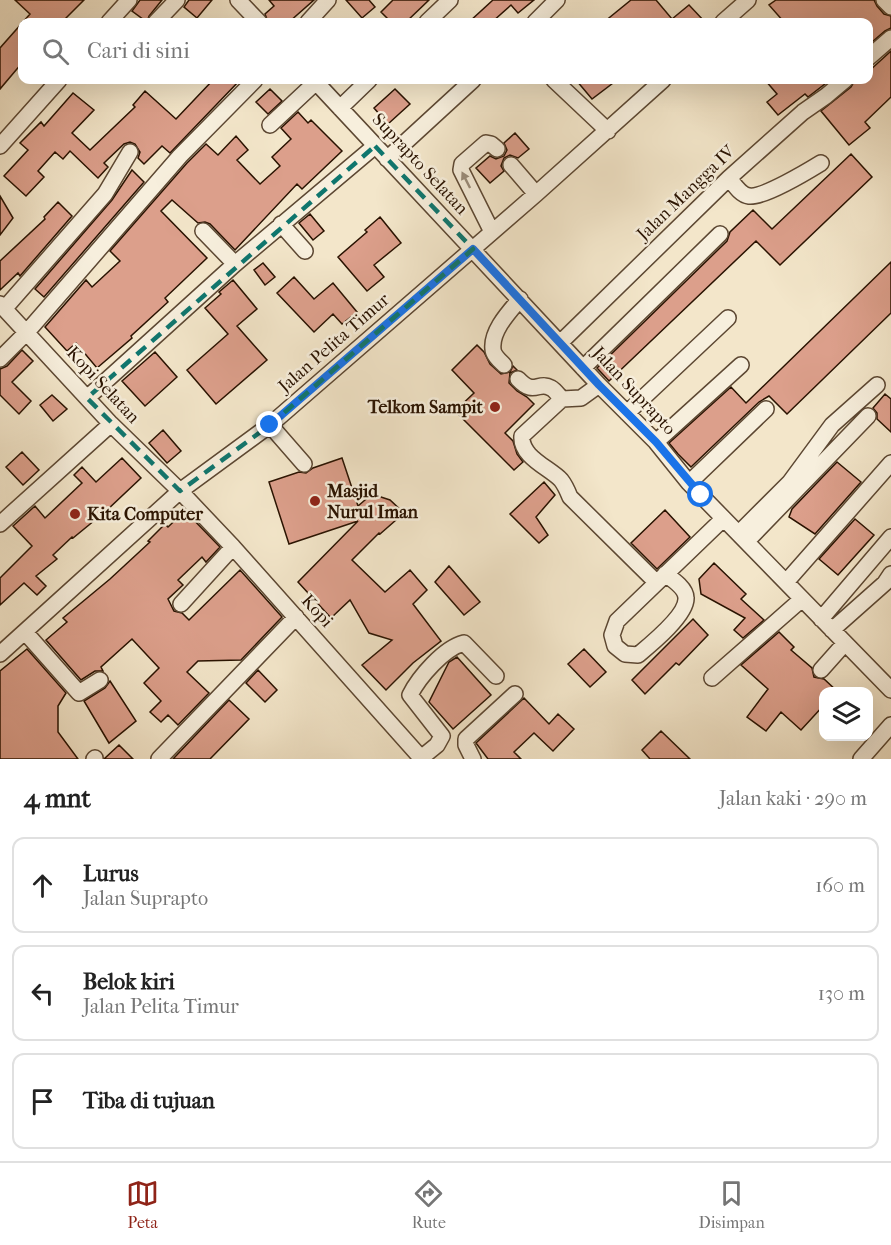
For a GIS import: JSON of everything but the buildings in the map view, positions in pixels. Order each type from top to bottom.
[{"type":"street","points":[[113,18],[129,0]]},
{"type":"street","points":[[160,18],[177,0]]},
{"type":"street","points":[[238,0],[251,18]]},
{"type":"street","points":[[312,18],[328,0]]},
{"type":"street","points":[[431,18],[450,0]]},
{"type":"street","points":[[539,18],[557,0]]},
{"type":"street","points":[[728,18],[748,0]]},
{"type":"street","points":[[884,0],[891,7]]},
{"type":"street","points":[[873,54],[891,38]]},
{"type":"street","points":[[0,146],[55,84]]},
{"type":"street","points":[[0,358],[27,332],[180,156],[251,84]]},
{"type":"street","points":[[270,125],[312,84]]},
{"type":"street","name":"Suprapto Selatan","points":[[318,84],[473,249]]},
{"type":"street","points":[[340,108],[365,84]]},
{"type":"street","points":[[387,159],[469,84]]},
{"type":"street","points":[[558,84],[608,132]]},
{"type":"street","name":"Jalan Pelita Timur","points":[[0,654],[180,491],[270,425],[608,132],[659,84]]},
{"type":"street","name":"Jalan Mangga IV","points":[[561,342],[729,178],[803,112],[840,84]]},
{"type":"street","points":[[492,232],[461,170],[462,164],[486,143],[492,144],[497,149]]},
{"type":"street","points":[[84,394],[375,146]]},
{"type":"street","points":[[2,306],[105,194],[130,152]]},
{"type":"street","points":[[729,178],[743,194],[751,197],[795,180],[821,163]]},
{"type":"street","points":[[511,165],[536,194]]},
{"type":"street","points":[[281,224],[305,251]]},
{"type":"street","points":[[203,231],[235,264]]},
{"type":"street","points":[[583,368],[720,234]]},
{"type":"street","name":"Jalan Suprapto","points":[[473,249],[599,385],[656,442],[689,483],[723,519],[891,690]]},
{"type":"street","points":[[504,365],[492,349],[500,324],[520,299]]},
{"type":"street","name":"Kopi Selatan","points":[[2,306],[111,424],[180,491]]},
{"type":"street","points":[[84,394],[159,318]]},
{"type":"street","points":[[627,413],[728,318]]},
{"type":"street","points":[[656,442],[741,364]]},
{"type":"street","points":[[518,379],[530,389],[547,386],[562,399]]},
{"type":"street","points":[[599,385],[581,398],[562,399],[522,436],[521,442],[545,469],[562,481],[570,497],[661,578],[684,592],[685,606],[667,629],[638,655],[625,654],[615,645],[613,630],[617,621],[661,578],[723,519]]},
{"type":"street","points":[[743,537],[790,482],[832,426],[877,385]]},
{"type":"street","points":[[689,483],[766,409]]},
{"type":"street","points":[[743,537],[868,416]]},
{"type":"street","points":[[0,524],[111,424]]},
{"type":"street","points":[[270,425],[304,464]]},
{"type":"street","points":[[786,581],[891,464]]},
{"type":"street","name":"Kopi","points":[[180,491],[233,547],[421,758]]},
{"type":"street","points":[[821,619],[891,537]]},
{"type":"street","points":[[181,604],[233,547]]},
{"type":"street","points":[[832,630],[885,584],[891,574]]},
{"type":"street","points":[[712,678],[802,599]]},
{"type":"street","points":[[159,759],[296,617]]},
{"type":"street","points":[[25,632],[79,693],[100,680]]},
{"type":"street","points":[[421,758],[437,745],[442,735],[410,695],[423,676],[436,662],[459,644],[464,643],[496,676]]},
{"type":"street","points":[[822,670],[845,643]]},
{"type":"street","points":[[473,759],[466,745],[466,739],[515,694]]},
{"type":"street","points":[[861,759],[891,725]]},
{"type":"highlighted area","points":[[375,146],[473,249],[270,425],[180,491],[87,398]]},
{"type":"place","name":"Telkom Sampit","points":[[495,407]]},
{"type":"place","name":"Masjid Nurul Iman","points":[[315,501]]},
{"type":"place","name":"Kita Computer","points":[[75,514]]},
{"type":"route","points":[[270,425],[473,249],[599,385],[656,442],[701,495]]}]
